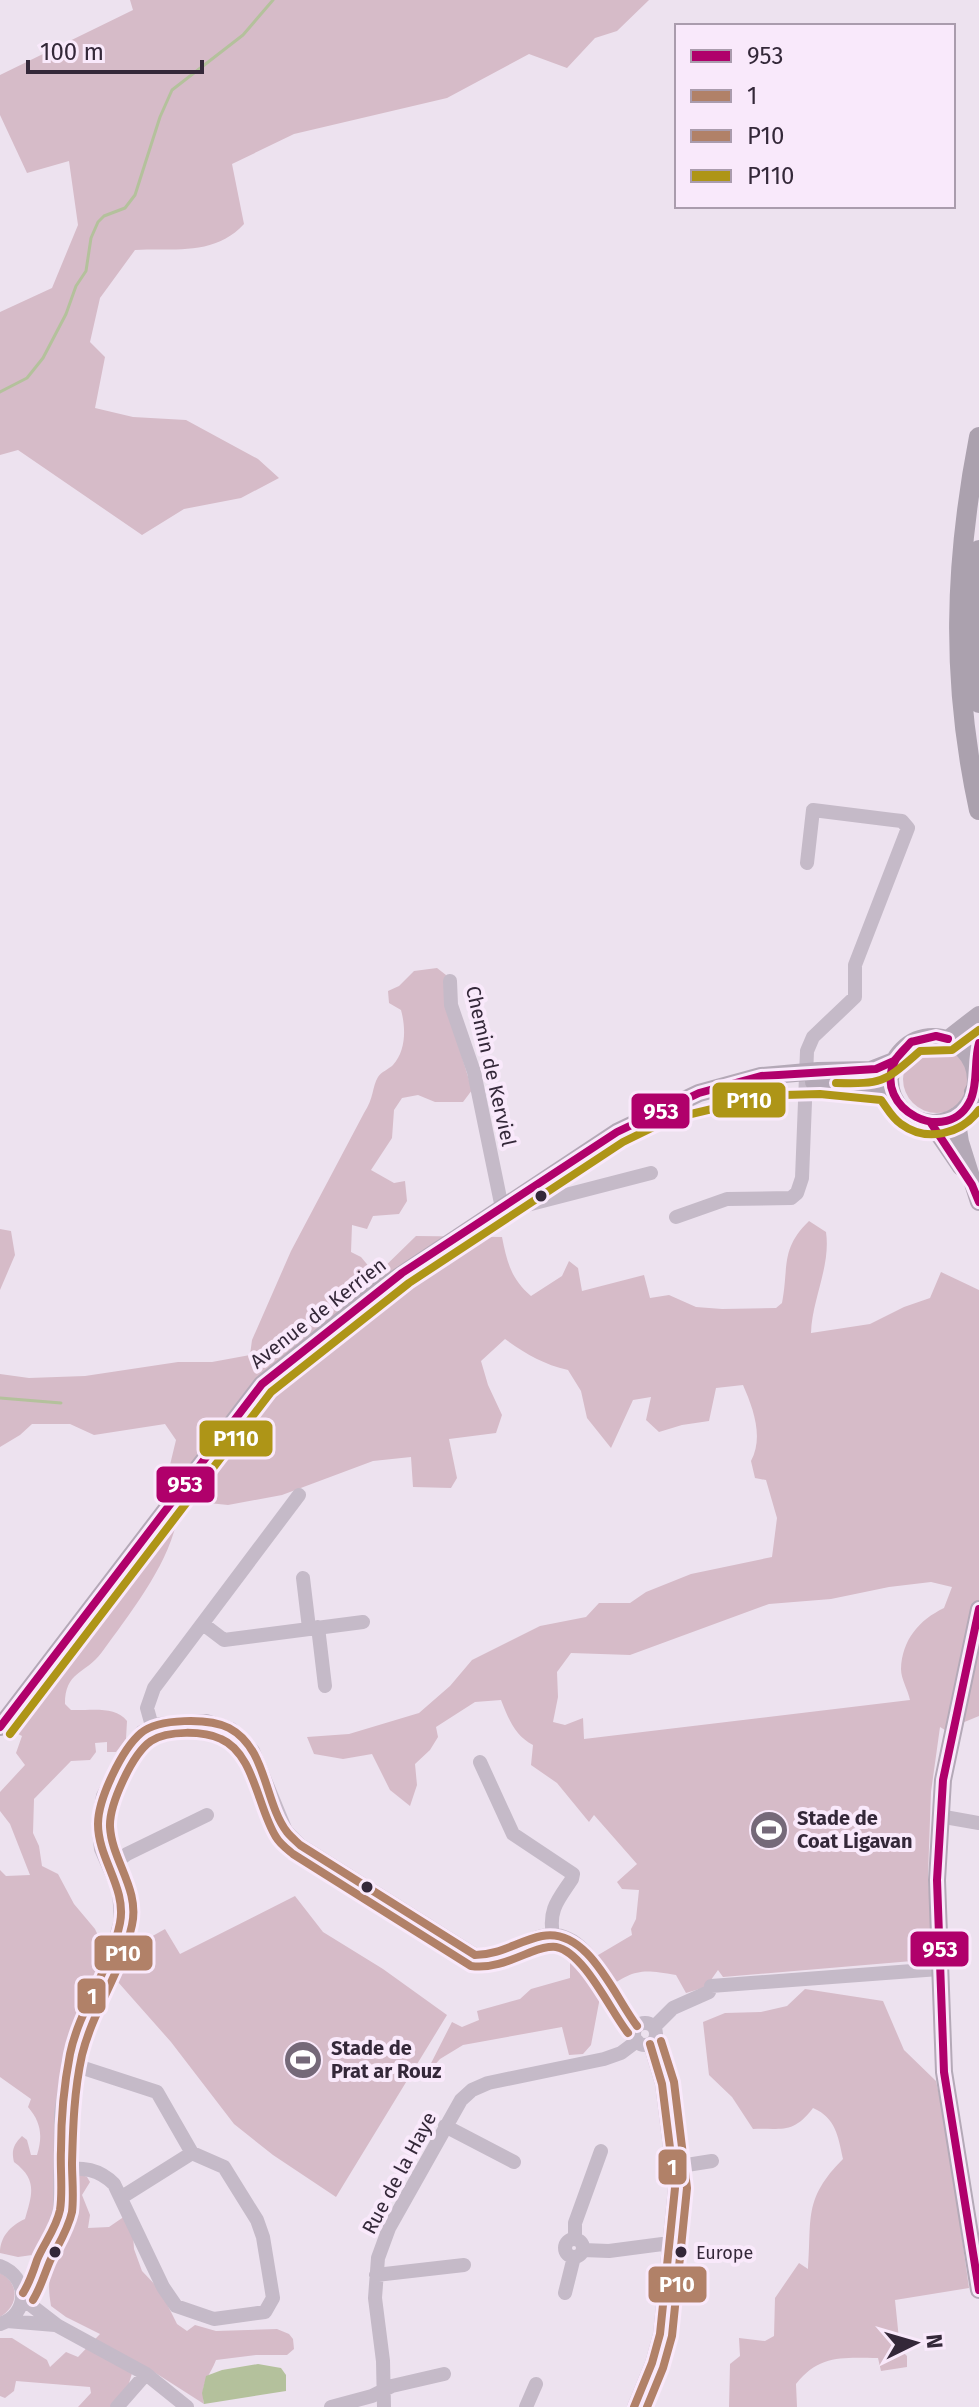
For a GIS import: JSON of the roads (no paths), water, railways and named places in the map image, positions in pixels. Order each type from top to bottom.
[{"type":"highway","points":[[979,437],[963,530],[958,619],[963,719],[979,810]]},
{"type":"highway","points":[[979,550],[976,630],[979,703]]},
{"type":"main road","points":[[948,1039],[979,1015]]},
{"type":"main road","points":[[936,1036],[948,1039],[967,1053],[973,1064],[977,1091],[956,1116],[931,1123],[917,1120],[897,1103],[891,1091],[894,1061],[911,1042],[936,1036]]},
{"type":"main road","points":[[973,1064],[979,1043]]},
{"type":"main road","name":"Avenue de Kerrien","points":[[0,1727],[262,1384],[391,1281],[617,1132],[666,1108],[804,1077],[871,1070],[894,1061]]},
{"type":"main road","name":"Avenue de Kerrien","points":[[804,1077],[891,1091]]},
{"type":"main road","points":[[956,1116],[976,1193]]},
{"type":"main road","points":[[931,1123],[976,1193]]},
{"type":"main road","points":[[979,1609],[956,1715],[939,1816],[937,1880],[944,2072],[979,2290]]},
{"type":"street","points":[[676,1217],[727,1199],[791,1198],[797,1193],[802,1178],[807,1051],[813,1037],[855,997],[855,965],[908,828],[902,821],[813,810],[807,863]]},
{"type":"street","name":"Chemin de Kerviel","points":[[450,981],[451,1005],[474,1072],[502,1208]]},
{"type":"street","points":[[520,1196],[527,1205],[651,1173]]},
{"type":"street","points":[[152,1726],[147,1708],[150,1696],[299,1495]]},
{"type":"street","points":[[303,1578],[325,1686]]},
{"type":"street","points":[[203,1624],[224,1640],[363,1622]]},
{"type":"street","points":[[4,2323],[15,2316],[57,2220],[62,2169],[61,2113],[68,2063],[76,2032],[114,1945],[121,1920],[119,1890],[98,1833],[100,1806],[126,1752],[139,1735],[152,1726],[206,1721],[219,1723],[237,1733],[256,1757],[288,1842],[475,1955],[487,1955],[553,1935],[580,1946],[602,1974],[660,2072],[674,2167],[675,2196],[662,2322],[652,2363],[634,2407]]},
{"type":"street","points":[[480,1762],[513,1834],[573,1874],[552,1913],[553,1935]]},
{"type":"street","points":[[110,1867],[127,1854],[207,1815]]},
{"type":"street","points":[[939,1816],[979,1823]]},
{"type":"street","points":[[641,2037],[656,2036],[654,2027],[673,2008],[710,1989],[939,1969]]},
{"type":"street","name":"Rue de la Haye","points":[[384,2407],[385,2389],[375,2298],[376,2275],[384,2240],[461,2100],[479,2086],[604,2059],[621,2053],[641,2037]]},
{"type":"street","points":[[62,2169],[99,2172],[114,2184],[163,2287],[176,2306],[214,2319],[265,2312],[273,2298],[263,2237],[257,2220],[224,2167],[192,2153],[157,2092],[68,2063]]},
{"type":"street","points":[[445,2126],[514,2162]]},
{"type":"street","points":[[565,2293],[577,2249],[575,2223],[601,2151]]},
{"type":"street","points":[[122,2197],[192,2153]]},
{"type":"street","points":[[674,2167],[712,2161]]},
{"type":"street","points":[[577,2249],[609,2251],[670,2243]]},
{"type":"street","points":[[38,2258],[6,2269],[21,2285],[23,2296],[58,2326],[146,2374],[187,2407]]},
{"type":"street","points":[[376,2275],[464,2265]]},
{"type":"street","points":[[4,2323],[58,2326]]},
{"type":"street","points":[[117,2407],[146,2374]]},
{"type":"street","points":[[331,2407],[444,2374]]},
{"type":"street","points":[[526,2407],[536,2384]]},
{"type":"waterway","points":[[0,392],[27,378],[43,358],[86,271],[91,238],[98,222],[104,216],[125,208],[135,195],[172,90],[243,35],[273,0]]},
{"type":"waterway","points":[[0,1398],[61,1403]]},
{"type":"place","name":"Stade de Coat Ligavan","points":[[769,1830]]},
{"type":"place","name":"Stade de Prat ar Rouz","points":[[303,2060]]},
{"type":"place","name":"Europe","points":[[681,2252]]}]
